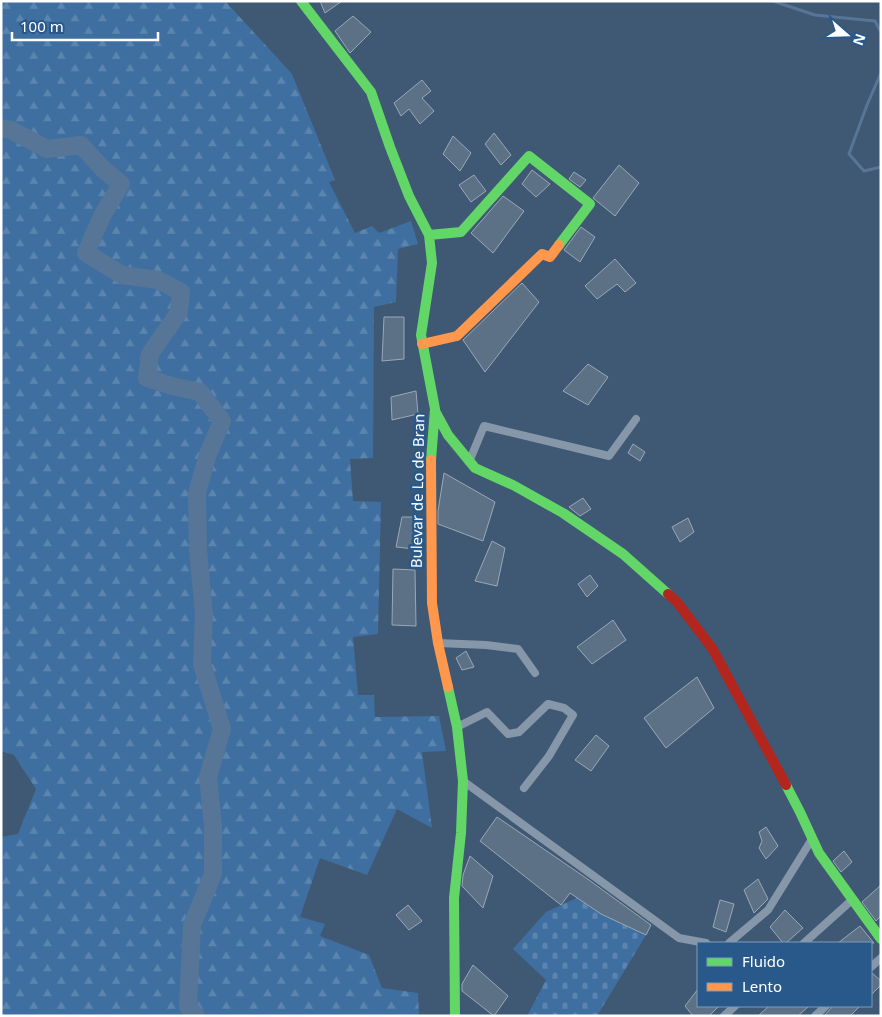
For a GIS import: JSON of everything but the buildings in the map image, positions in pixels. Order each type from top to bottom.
[{"type":"street","name":"Bulevar de Lo de Bran","points":[[301,1],[371,92],[409,196],[429,235],[432,263],[421,335],[435,410],[430,466],[432,603],[438,643],[457,727],[462,781],[461,833],[454,898],[456,967],[454,1016]]},
{"type":"street","points":[[422,344],[457,336],[542,254],[550,257],[590,204],[529,156],[461,232],[429,235]]},
{"type":"street","points":[[435,410],[448,435],[475,468],[513,485],[563,513],[623,554],[677,602],[712,648],[800,812],[819,853],[881,939]]},
{"type":"street","points":[[469,462],[484,426],[609,456],[636,418]]},
{"type":"street","points":[[438,643],[486,645],[518,649],[535,673]]},
{"type":"street","points":[[457,727],[487,712],[508,734],[519,732],[548,704],[564,708],[573,715],[549,756],[524,788]]},
{"type":"street","points":[[462,781],[679,938],[701,942]]},
{"type":"street","points":[[730,942],[768,910],[812,839]]},
{"type":"street","points":[[805,942],[852,900]]},
{"type":"street","points":[[724,1016],[734,1007]]},
{"type":"street","points":[[815,1016],[825,1007]]},
{"type":"green space","points":[[1,1],[225,1],[292,74],[335,180],[329,182],[355,233],[372,226],[379,233],[411,221],[418,244],[398,249],[396,302],[374,307],[373,458],[350,459],[353,501],[381,502],[378,634],[353,637],[358,695],[374,695],[375,717],[439,716],[446,751],[422,752],[432,828],[397,809],[367,875],[320,858],[300,917],[325,924],[320,936],[369,955],[382,988],[418,993],[419,1016],[1,1016],[1,837],[18,834],[36,789],[14,755],[1,751]]},
{"type":"green space","points":[[577,898],[601,914],[646,935],[597,1016],[527,1016],[546,980],[513,949],[546,912]]},
{"type":"waterway","points":[[773,1],[815,15],[875,21],[881,32]]},
{"type":"waterway","points":[[881,73],[849,154],[864,171],[881,167]]},
{"type":"waterway","points":[[1,128],[11,130],[47,149],[81,145],[103,169],[121,184],[102,216],[86,253],[122,275],[158,280],[181,292],[179,312],[150,354],[147,378],[200,392],[222,421],[208,454],[197,493],[198,550],[204,614],[202,664],[222,729],[208,777],[213,825],[213,874],[192,925],[188,1006],[196,1016]]},
{"type":"traffic: fast","points":[[301,1],[371,92],[409,196],[429,235],[432,263],[421,335],[435,409],[431,460]]},
{"type":"traffic: fast","points":[[429,235],[461,232],[529,156],[590,204],[559,245]]},
{"type":"traffic: fast","points":[[435,411],[448,435],[475,468],[513,485],[563,513],[623,554],[668,594]]},
{"type":"traffic: fast","points":[[448,687],[457,727],[463,781],[461,833],[454,898],[455,1016]]},
{"type":"traffic: fast","points":[[786,785],[819,853],[881,939]]},
{"type":"traffic: slow","points":[[422,344],[457,336],[542,254],[550,257],[559,245]]},
{"type":"traffic: slow","points":[[431,460],[432,603],[438,643],[448,687]]},
{"type":"traffic: jam","points":[[668,594],[677,602],[712,648],[786,785]]}]
